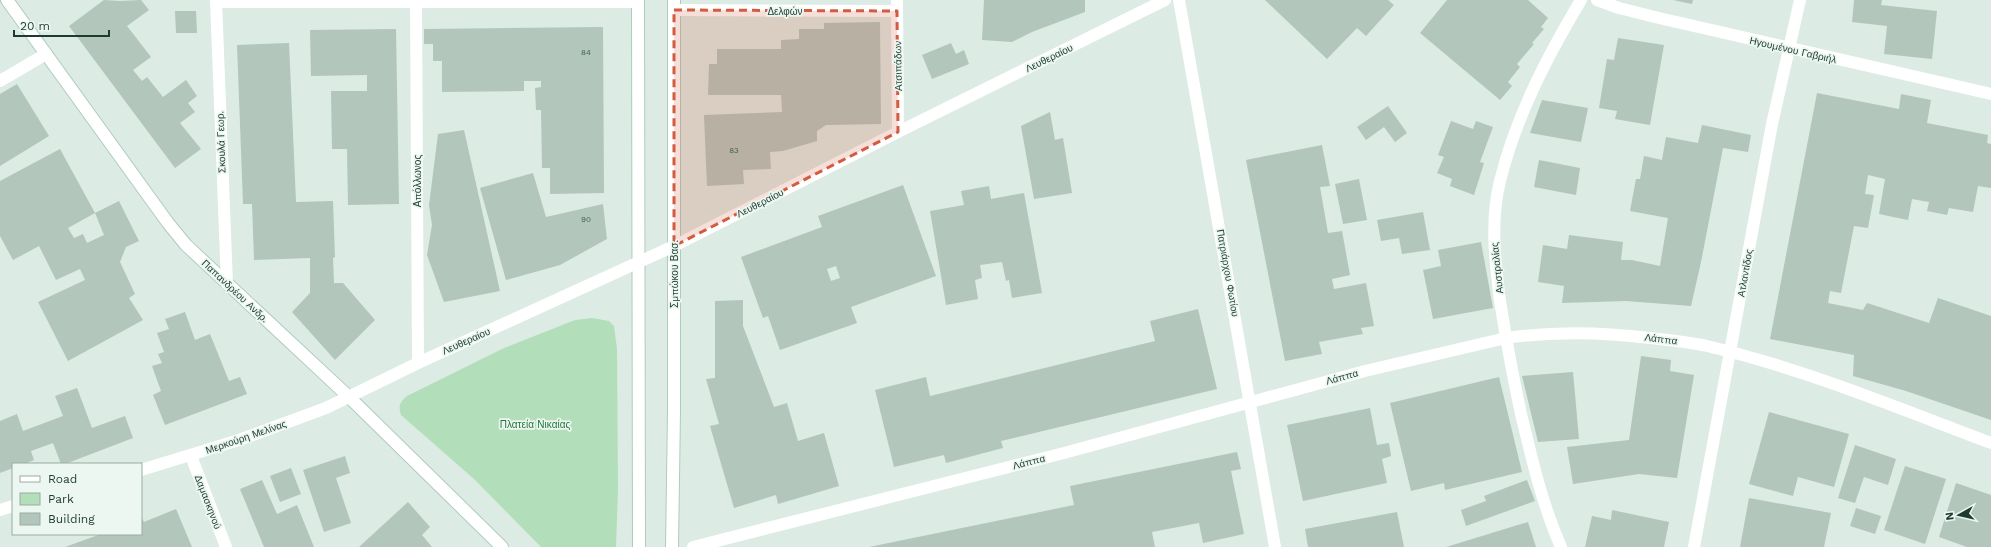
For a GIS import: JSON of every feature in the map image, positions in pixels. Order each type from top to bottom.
[{"type":"street","name":"Παπανδρέου Ανδρ.","points":[[7,0],[168,223],[186,245],[349,397],[502,547]]},
{"type":"street","name":"Λευθεραίου","points":[[349,397],[418,363],[674,246],[898,132],[1166,0]]},
{"type":"street","name":"Πατριάρχου Φωτίου","points":[[1179,0],[1251,402],[1275,547]]},
{"type":"street","name":"Αυστραλίας","points":[[1561,547],[1542,495],[1532,461],[1506,338],[1494,245],[1494,219],[1500,182],[1524,108],[1556,43],[1581,0]]},
{"type":"street","name":"Ηγουμένου Γαβριήλ","points":[[1597,0],[1639,13],[1789,49],[1991,94]]},
{"type":"street","name":"Ατλαντίδος","points":[[1694,547],[1772,124],[1800,0]]},
{"type":"street","points":[[216,1],[638,1],[639,547]]},
{"type":"street","name":"Σκουλά Γεωρ.","points":[[216,1],[227,284]]},
{"type":"street","name":"Απόλλωνος","points":[[416,2],[418,363]]},
{"type":"street","name":"Δελφών","points":[[674,5],[897,6]]},
{"type":"street","name":"Σμπώκου Βασ.","points":[[672,547],[674,411],[674,5]]},
{"type":"street","name":"Ατσιπάδων","points":[[897,6],[898,132]]},
{"type":"street","points":[[0,81],[46,54]]},
{"type":"street","name":"Λάππα","points":[[693,547],[1064,453],[1365,371],[1506,338],[1579,332],[1671,340],[1730,352],[1831,383],[1991,443]]},
{"type":"street","name":"Μερκούρη Μελίνας","points":[[142,470],[191,456],[291,422],[349,397]]},
{"type":"street","name":"Δαμασκηνού","points":[[191,456],[226,547]]},
{"type":"street","points":[[0,510],[12,506]]},
{"type":"highlighted area","points":[[674,10],[897,11],[898,132],[674,246]]},
{"type":"green space","name":"Πλατεία Νικαίας","points":[[592,318],[609,321],[614,326],[617,349],[618,490],[616,547],[541,547],[474,479],[401,415],[401,402],[407,396],[504,348],[575,320]]},
{"type":"building","points":[[104,0],[141,0],[149,10],[127,26],[151,57],[133,70],[142,81],[147,77],[163,97],[186,80],[197,96],[188,103],[195,112],[180,123],[201,149],[175,168],[69,26]]},
{"type":"building","points":[[984,0],[1085,0],[1085,12],[1032,32],[1012,42],[982,40]]},
{"type":"building","points":[[1265,0],[1388,0],[1394,5],[1366,36],[1357,28],[1327,59]]},
{"type":"building","points":[[1447,0],[1528,0],[1548,18],[1541,27],[1544,29],[1532,43],[1534,44],[1517,64],[1520,67],[1508,82],[1512,86],[1500,100],[1420,33]]},
{"type":"building","points":[[1673,0],[1693,0],[1692,4]]},
{"type":"building","points":[[1854,0],[1882,0],[1881,5],[1937,11],[1932,59],[1884,54],[1887,26],[1852,22]]},
{"type":"building","points":[[175,11],[196,11],[197,33],[176,33]]},
{"type":"building","points":[[880,22],[881,124],[826,125],[817,131],[817,141],[783,151],[770,152],[771,169],[743,170],[744,184],[707,186],[704,115],[782,112],[781,95],[708,95],[709,64],[717,64],[717,49],[781,49],[781,40],[799,39],[799,29],[824,29],[824,23]]},
{"type":"building","points":[[603,27],[604,193],[550,194],[550,168],[542,168],[541,110],[536,110],[535,88],[541,87],[541,81],[524,81],[524,91],[442,92],[442,61],[433,61],[433,44],[424,44],[424,29]]},
{"type":"building","points":[[396,29],[399,204],[348,205],[347,149],[332,149],[331,91],[367,91],[367,75],[311,76],[310,30]]},
{"type":"building","points":[[1618,38],[1664,45],[1650,125],[1615,119],[1617,111],[1599,108],[1607,59],[1614,60]]},
{"type":"building","points":[[289,43],[296,202],[333,201],[335,257],[333,258],[334,283],[343,283],[375,320],[335,360],[292,312],[310,293],[310,258],[254,260],[252,204],[243,204],[237,45]]},
{"type":"building","points":[[951,43],[956,54],[964,50],[969,64],[932,79],[922,55]]},
{"type":"building","points":[[17,84],[49,136],[0,166],[0,94]]},
{"type":"building","points":[[1817,93],[1899,109],[1901,94],[1931,100],[1927,123],[1988,135],[1987,143],[1991,144],[1991,188],[1978,186],[1973,212],[1949,208],[1947,215],[1927,211],[1929,202],[1912,199],[1908,220],[1879,214],[1885,179],[1868,175],[1865,194],[1874,195],[1868,228],[1854,226],[1841,293],[1830,291],[1828,303],[1863,310],[1867,303],[1929,323],[1938,298],[1991,316],[1991,420],[1906,391],[1853,376],[1854,355],[1770,339]]},
{"type":"building","points":[[1542,100],[1588,108],[1581,142],[1530,133]]},
{"type":"building","points":[[1388,106],[1407,133],[1395,142],[1384,127],[1366,140],[1357,127]]},
{"type":"building","points":[[1050,112],[1055,140],[1063,138],[1072,193],[1034,199],[1021,126]]},
{"type":"building","points":[[1451,121],[1473,129],[1476,121],[1493,127],[1480,162],[1484,163],[1474,195],[1450,186],[1452,179],[1437,173],[1444,157],[1438,155]]},
{"type":"building","points":[[1702,125],[1751,135],[1748,152],[1723,148],[1691,306],[1626,301],[1562,303],[1564,286],[1538,282],[1543,245],[1567,249],[1569,235],[1623,242],[1621,260],[1632,260],[1660,266],[1668,218],[1630,211],[1636,179],[1640,179],[1644,156],[1662,160],[1666,137],[1698,143]]},
{"type":"building","points":[[464,130],[500,291],[444,302],[427,255],[432,225],[429,205],[438,134]]},
{"type":"building","points":[[1322,145],[1330,186],[1320,187],[1328,233],[1342,231],[1350,275],[1332,279],[1334,289],[1366,283],[1374,326],[1361,328],[1363,334],[1319,342],[1322,354],[1285,361],[1246,160]]},
{"type":"building","points":[[60,149],[95,213],[119,201],[139,241],[126,247],[120,262],[135,294],[129,298],[143,320],[68,361],[38,302],[85,280],[80,269],[56,280],[39,246],[13,260],[0,236],[0,181]],"holes":[[[95,213],[104,235],[87,243],[83,234],[74,238],[68,228]]]},
{"type":"building","points":[[1539,160],[1580,168],[1576,195],[1534,187]]},
{"type":"building","points":[[533,173],[546,217],[603,204],[607,239],[560,265],[506,280],[480,188]]},
{"type":"building","points":[[1359,179],[1367,220],[1343,224],[1335,184]]},
{"type":"building","points":[[903,185],[936,276],[851,307],[857,323],[780,350],[768,316],[763,318],[741,257],[822,227],[818,216]],"holes":[[[836,266],[840,278],[831,281],[827,269]]]},
{"type":"building","points":[[989,186],[991,199],[1024,193],[1042,293],[1012,298],[1009,280],[1006,281],[1002,262],[980,265],[982,278],[975,280],[978,299],[946,305],[930,211],[964,205],[961,191]]},
{"type":"building","points":[[1423,212],[1430,250],[1402,254],[1399,238],[1381,241],[1377,220]]},
{"type":"building","points":[[1481,242],[1493,308],[1433,319],[1423,270],[1441,266],[1438,250]]},
{"type":"building","points":[[743,300],[743,326],[774,407],[787,403],[798,441],[824,433],[839,486],[778,504],[776,495],[734,508],[710,426],[719,424],[706,379],[715,378],[715,301]]},
{"type":"building","points":[[1198,309],[1217,389],[1001,441],[1003,448],[946,463],[944,455],[894,467],[875,390],[926,377],[930,396],[1155,341],[1150,321]]},
{"type":"building","points":[[185,312],[195,340],[210,334],[229,381],[240,377],[247,394],[165,425],[153,395],[161,391],[152,366],[162,363],[158,354],[164,352],[157,333],[169,329],[165,319]]},
{"type":"building","points":[[1641,356],[1671,360],[1670,371],[1694,375],[1677,478],[1639,474],[1573,484],[1567,447],[1629,440]]},
{"type":"building","points":[[1573,372],[1579,439],[1538,442],[1522,376]]},
{"type":"building","points":[[1499,377],[1522,472],[1445,490],[1444,483],[1411,491],[1390,403]]},
{"type":"building","points":[[77,388],[92,428],[125,416],[133,438],[68,463],[61,463],[53,443],[31,451],[34,460],[26,463],[12,463],[12,468],[0,473],[0,421],[17,414],[23,431],[63,416],[55,396]]},
{"type":"building","points":[[1370,408],[1377,445],[1389,443],[1391,456],[1382,459],[1387,483],[1303,501],[1287,425]]},
{"type":"building","points":[[1769,412],[1849,434],[1834,487],[1798,477],[1793,496],[1749,484]]},
{"type":"building","points":[[1855,445],[1896,459],[1888,485],[1864,477],[1855,503],[1838,498]]},
{"type":"building","points":[[1237,452],[1241,469],[1231,471],[1244,534],[1203,543],[1199,523],[1152,532],[1155,547],[869,547],[1074,505],[1070,486]]},
{"type":"building","points":[[345,456],[350,473],[336,478],[351,523],[324,532],[303,470]]},
{"type":"building","points":[[1905,466],[1946,479],[1925,544],[1884,530]]},
{"type":"building","points":[[291,468],[301,494],[280,502],[270,476]]},
{"type":"building","points":[[262,480],[277,514],[297,505],[314,547],[264,547],[240,489]]},
{"type":"building","points":[[1527,480],[1535,501],[1466,526],[1461,510],[1486,501],[1484,496]]},
{"type":"building","points":[[1956,483],[1991,495],[1991,547],[1967,547],[1939,537]]},
{"type":"building","points":[[1749,498],[1831,513],[1824,547],[1740,547]]},
{"type":"building","points":[[408,502],[430,527],[422,535],[432,547],[359,547]]},
{"type":"building","points":[[1856,508],[1881,516],[1875,534],[1850,526]]},
{"type":"building","points":[[176,509],[192,547],[65,547],[98,535],[142,535],[142,518],[144,522]]},
{"type":"building","points":[[1612,510],[1669,522],[1664,547],[1585,547],[1592,516],[1611,520]]},
{"type":"building","points":[[1397,512],[1404,547],[1308,547],[1305,529]]},
{"type":"building","points":[[1528,522],[1536,547],[1446,547]]}]
